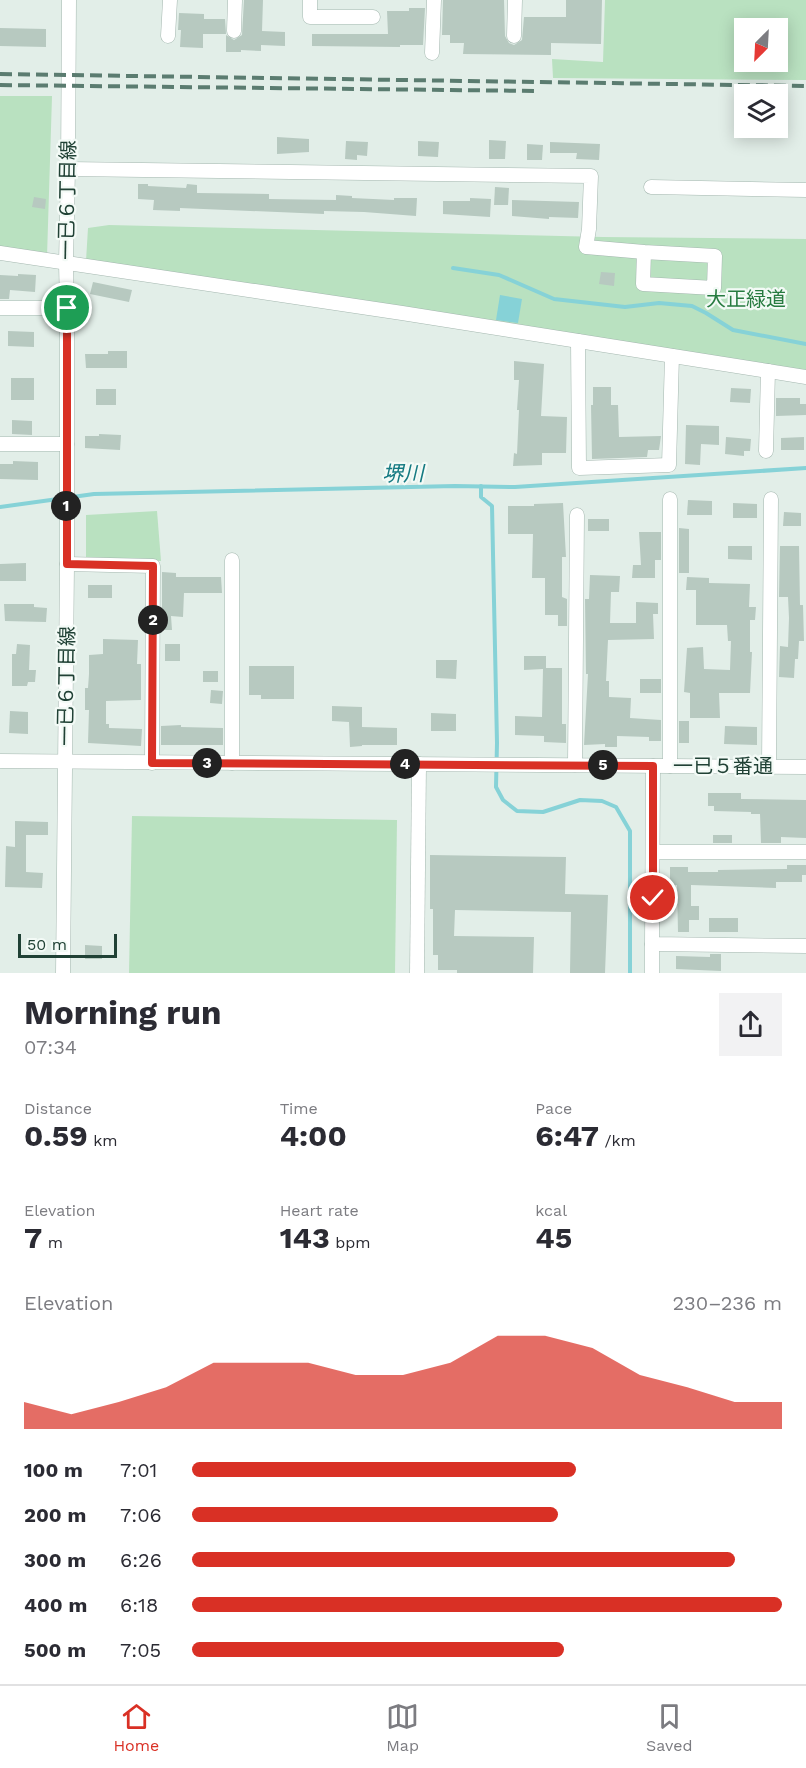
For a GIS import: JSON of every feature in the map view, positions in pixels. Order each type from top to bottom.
[{"type":"street","name":"一已６丁目線","points":[[63,973],[69,0]]},
{"type":"street","points":[[168,36],[170,0]]},
{"type":"street","points":[[234,31],[235,0]]},
{"type":"street","points":[[310,0],[310,18],[373,17]]},
{"type":"street","points":[[432,52],[434,0]]},
{"type":"street","points":[[514,36],[515,0]]},
{"type":"street","points":[[68,169],[591,176],[586,247],[715,256],[714,288],[643,284],[644,252]]},
{"type":"street","points":[[651,187],[806,190]]},
{"type":"street","points":[[0,253],[806,377]]},
{"type":"street","points":[[0,308],[67,308]]},
{"type":"street","points":[[578,341],[579,468],[669,465],[672,356]]},
{"type":"street","points":[[766,451],[768,371]]},
{"type":"street","points":[[0,444],[67,444]]},
{"type":"street","points":[[670,499],[670,766]]},
{"type":"street","points":[[770,766],[771,499]]},
{"type":"street","points":[[575,765],[577,515]]},
{"type":"street","points":[[232,560],[232,763]]},
{"type":"street","points":[[67,564],[153,566],[152,763]]},
{"type":"street","name":"一已５番通","points":[[0,761],[806,767]]},
{"type":"street","points":[[417,973],[419,764]]},
{"type":"street","points":[[652,973],[653,766]]},
{"type":"street","points":[[654,852],[806,852]]},
{"type":"street","points":[[652,944],[806,946]]},
{"type":"green space","points":[[605,0],[806,0],[806,80],[553,78],[552,59],[603,62]]},
{"type":"green space","points":[[0,96],[52,96],[47,257],[0,249]]},
{"type":"green space","name":"大正緑道","points":[[109,225],[603,237],[806,239],[806,370],[372,302],[86,261],[88,228]]},
{"type":"green space","points":[[157,511],[161,561],[86,560],[86,515]]},
{"type":"green space","points":[[132,816],[397,820],[395,973],[129,973]]},
{"type":"water","points":[[500,295],[522,299],[518,323],[496,320]]},
{"type":"building","points":[[244,0],[263,0],[262,31],[285,32],[285,46],[261,45],[261,51],[226,52],[226,35],[234,40],[242,35]]},
{"type":"building","points":[[443,0],[504,0],[505,36],[509,43],[514,45],[522,40],[524,17],[566,17],[566,0],[602,0],[601,44],[551,43],[551,55],[463,54],[464,43],[450,43],[450,35],[442,35]]},
{"type":"building","points":[[409,8],[425,8],[423,45],[312,46],[312,34],[388,34],[387,11],[409,11]]},
{"type":"building","points":[[179,13],[204,14],[204,19],[225,19],[226,34],[203,34],[203,48],[180,47]]},
{"type":"building","points":[[0,28],[46,29],[46,47],[0,46]]},
{"type":"building","points":[[277,137],[309,139],[309,152],[277,154]]},
{"type":"building","points":[[489,140],[506,141],[505,159],[489,159]]},
{"type":"building","points":[[346,141],[368,142],[367,156],[357,155],[357,160],[345,159]]},
{"type":"building","points":[[418,141],[439,142],[438,157],[418,156]]},
{"type":"building","points":[[550,142],[600,144],[599,160],[576,159],[577,153],[550,153]]},
{"type":"building","points":[[527,144],[543,145],[542,160],[527,160]]},
{"type":"building","points":[[138,184],[186,188],[187,184],[197,185],[197,193],[269,194],[269,199],[336,200],[336,195],[394,200],[394,198],[417,198],[416,216],[324,211],[324,214],[180,208],[180,211],[153,210],[154,200],[138,199]]},
{"type":"building","points":[[495,187],[509,188],[508,205],[494,205]]},
{"type":"building","points":[[34,197],[46,199],[45,209],[32,207]]},
{"type":"building","points":[[470,198],[491,199],[490,217],[443,214],[443,201],[470,201]]},
{"type":"building","points":[[512,200],[579,202],[578,218],[549,217],[549,219],[512,216]]},
{"type":"building","points":[[601,272],[615,273],[614,286],[599,284]]},
{"type":"building","points":[[18,274],[36,275],[35,292],[10,290],[9,299],[0,299],[0,275],[18,276]]},
{"type":"building","points":[[93,282],[132,290],[129,302],[90,294]]},
{"type":"building","points":[[8,331],[34,332],[34,347],[8,346]]},
{"type":"building","points":[[108,351],[127,351],[127,368],[86,368],[85,354],[108,354]]},
{"type":"building","points":[[514,361],[544,364],[541,416],[567,417],[566,453],[542,453],[542,465],[513,466],[514,453],[517,454],[519,410],[517,410],[519,380],[514,380]]},
{"type":"building","points":[[11,378],[34,378],[34,400],[11,400]]},
{"type":"building","points":[[593,387],[611,387],[611,405],[618,405],[619,437],[661,436],[659,450],[648,450],[647,457],[592,459]]},
{"type":"building","points":[[731,388],[751,389],[750,403],[730,402]]},
{"type":"building","points":[[96,389],[116,389],[116,405],[96,405]]},
{"type":"building","points":[[776,398],[800,398],[800,404],[806,404],[806,415],[776,416]]},
{"type":"building","points":[[12,420],[32,421],[32,435],[12,434]]},
{"type":"building","points":[[686,425],[719,426],[719,445],[701,444],[700,465],[685,464]]},
{"type":"building","points":[[99,434],[121,435],[120,450],[85,448],[85,436],[99,436]]},
{"type":"building","points":[[726,437],[751,439],[750,451],[744,451],[744,456],[725,454]]},
{"type":"building","points":[[804,437],[804,450],[781,450],[781,438]]},
{"type":"building","points":[[13,461],[38,462],[38,480],[0,479],[0,464],[13,464]]},
{"type":"building","points":[[688,500],[712,501],[712,515],[687,515]]},
{"type":"building","points":[[563,503],[566,557],[562,557],[562,597],[567,599],[567,626],[558,626],[558,615],[545,615],[545,578],[532,578],[533,534],[508,534],[508,506]]},
{"type":"building","points":[[733,503],[757,504],[757,518],[733,518]]},
{"type":"building","points":[[784,512],[801,513],[801,526],[783,526]]},
{"type":"building","points":[[588,519],[609,519],[609,531],[588,531]]},
{"type":"building","points":[[679,528],[689,529],[689,573],[679,573]]},
{"type":"building","points":[[639,532],[661,532],[661,560],[655,560],[655,578],[632,578],[633,565],[641,565]]},
{"type":"building","points":[[728,546],[752,546],[752,560],[728,559]]},
{"type":"building","points":[[780,546],[799,546],[800,605],[803,605],[804,641],[799,641],[794,678],[779,677],[780,646],[788,647],[789,618],[788,597],[779,597]]},
{"type":"building","points":[[26,563],[26,581],[0,581],[0,564]]},
{"type":"building","points":[[162,572],[176,573],[176,577],[221,577],[222,593],[184,593],[183,617],[171,616],[172,630],[162,630]]},
{"type":"building","points":[[590,575],[620,576],[619,592],[611,592],[610,623],[636,623],[636,602],[658,603],[658,614],[653,614],[654,639],[608,640],[606,681],[609,681],[609,697],[631,698],[630,718],[661,720],[661,741],[649,741],[649,737],[617,736],[617,747],[605,747],[605,744],[584,745],[588,674],[586,674],[585,599],[589,599]]},
{"type":"building","points":[[687,577],[709,578],[709,583],[750,584],[749,607],[756,607],[755,620],[750,620],[750,652],[752,652],[750,693],[719,693],[720,718],[690,718],[690,693],[684,692],[687,648],[703,647],[704,669],[730,670],[731,641],[728,641],[727,625],[696,625],[696,590],[686,590]]},
{"type":"building","points":[[88,585],[112,585],[112,598],[88,598]]},
{"type":"building","points":[[4,604],[34,604],[34,607],[47,608],[46,622],[5,621]]},
{"type":"building","points":[[103,639],[138,640],[137,664],[141,664],[141,700],[106,701],[106,724],[109,724],[109,728],[142,729],[141,746],[88,743],[89,710],[85,710],[85,688],[88,688],[89,655],[103,654]]},
{"type":"building","points":[[17,644],[30,645],[29,670],[36,670],[35,682],[28,682],[27,686],[12,686],[12,654],[16,654]]},
{"type":"building","points":[[165,644],[180,644],[180,661],[165,661]]},
{"type":"building","points":[[524,656],[546,656],[546,668],[562,668],[562,724],[566,724],[566,743],[544,742],[544,736],[515,735],[515,716],[542,717],[543,669],[524,670]]},
{"type":"building","points":[[436,660],[457,660],[456,679],[436,678]]},
{"type":"building","points":[[249,666],[294,666],[294,699],[261,699],[261,695],[249,695]]},
{"type":"building","points":[[203,671],[218,671],[218,682],[203,682]]},
{"type":"building","points":[[640,679],[661,679],[661,693],[640,693]]},
{"type":"building","points":[[211,690],[223,691],[222,704],[210,703]]},
{"type":"building","points":[[332,706],[362,707],[362,727],[397,728],[397,745],[350,747],[349,722],[332,721]]},
{"type":"building","points":[[10,711],[28,712],[28,734],[9,733]]},
{"type":"building","points":[[431,713],[456,714],[456,731],[431,731]]},
{"type":"building","points":[[679,721],[689,721],[689,743],[679,743]]},
{"type":"building","points":[[181,725],[181,727],[223,728],[223,745],[161,745],[161,726]]},
{"type":"building","points":[[725,726],[757,727],[757,745],[724,744]]},
{"type":"building","points":[[708,793],[741,793],[741,799],[806,800],[806,838],[781,837],[781,843],[761,843],[760,814],[714,811],[714,806],[708,806]]},
{"type":"building","points":[[15,821],[48,822],[48,835],[26,835],[26,872],[43,873],[42,888],[5,887],[6,846],[15,847]]},
{"type":"building","points":[[713,835],[732,835],[732,843],[713,843]]},
{"type":"building","points":[[430,855],[566,857],[565,894],[608,895],[605,973],[570,973],[571,912],[455,910],[454,936],[534,937],[533,973],[457,973],[457,970],[438,970],[438,955],[433,955]]},
{"type":"building","points":[[787,865],[806,865],[806,875],[802,875],[802,882],[776,882],[776,888],[691,885],[691,906],[699,906],[699,920],[689,920],[689,932],[678,932],[677,885],[670,886],[670,867],[688,867],[688,872],[718,872],[718,870],[787,869]]},
{"type":"building","points":[[709,918],[738,918],[738,932],[709,932]]},
{"type":"building","points":[[85,945],[102,946],[102,959],[85,959]]},
{"type":"building","points":[[710,954],[721,954],[721,971],[676,969],[676,956],[710,957]]},
{"type":"waterway","points":[[453,268],[499,275],[554,299],[625,307],[659,303],[692,306],[733,330],[806,344]]},
{"type":"waterway","name":"堺川","points":[[0,507],[94,494],[455,486],[515,487],[806,468]]},
{"type":"waterway","points":[[481,486],[481,497],[492,506],[496,787],[503,800],[517,811],[543,812],[580,800],[602,801],[616,807],[630,831],[630,973]]},
{"type":"railway","points":[[0,74],[806,86]]},
{"type":"railway","points":[[0,85],[538,91]]},
{"type":"route","points":[[67,308],[67,564],[153,566],[152,763],[653,766],[653,898]]}]
